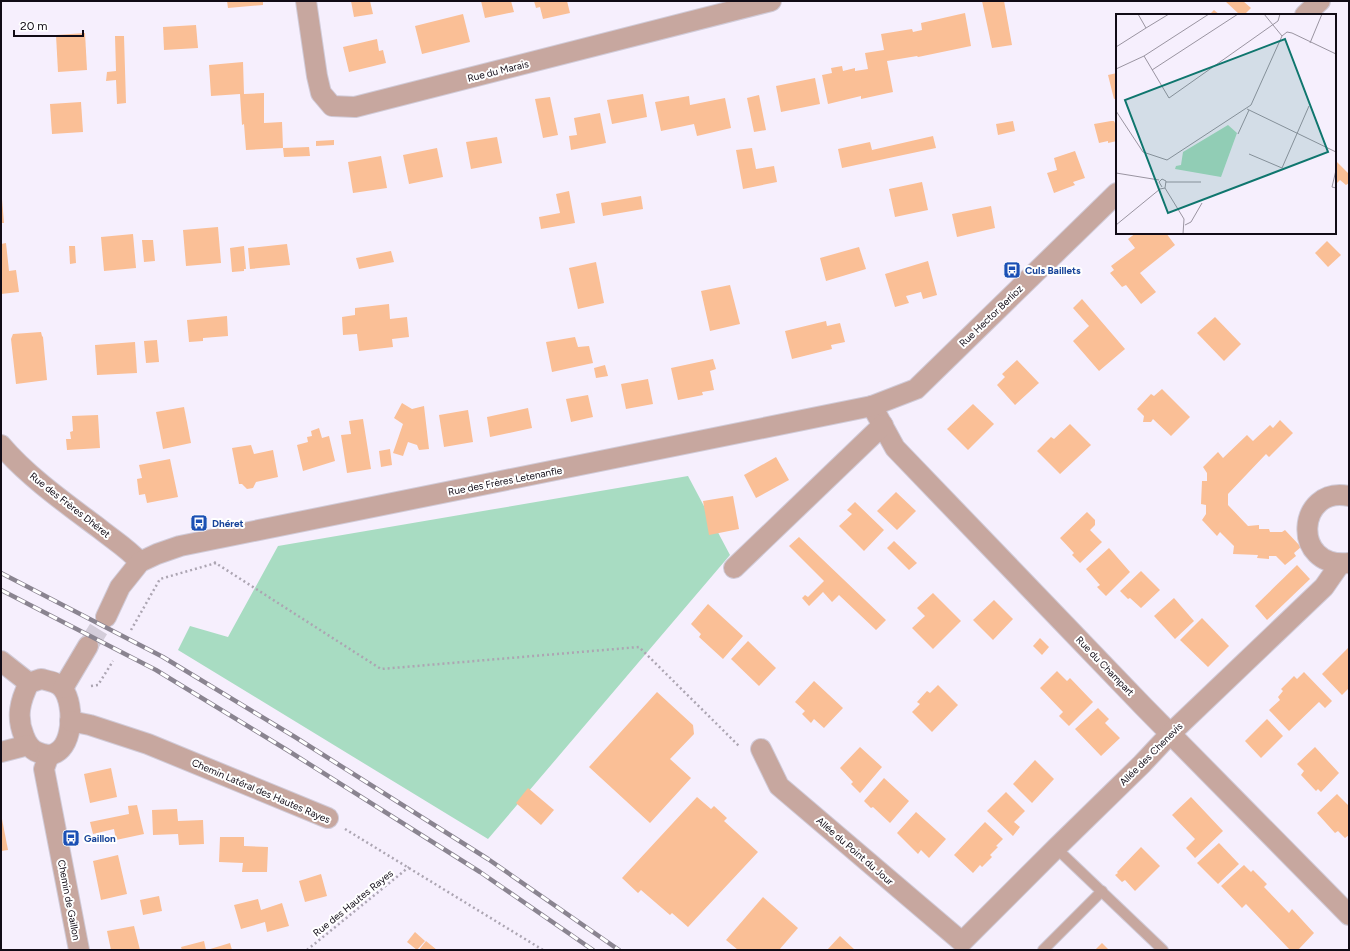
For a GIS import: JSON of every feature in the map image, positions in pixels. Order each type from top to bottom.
[{"type":"street","name":"Rue du Marais","points":[[306,1],[317,76],[321,93],[332,106],[355,107],[771,1]]},
{"type":"street","points":[[1306,14],[1320,1]]},
{"type":"street","name":"Rue Hector Berlioz","points":[[872,406],[916,389],[1116,194]]},
{"type":"street","name":"Rue du Champart","points":[[872,406],[896,448],[1138,701],[1171,733],[1200,765],[1349,915]]},
{"type":"street","name":"Rue des Frères Letenanfle","points":[[140,562],[180,546],[872,406]]},
{"type":"street","points":[[734,568],[883,425]]},
{"type":"street","name":"Rue des Frères Dhéret","points":[[1,445],[8,454],[33,477],[126,548],[140,562]]},
{"type":"street","points":[[1344,564],[1328,562],[1318,555],[1310,546],[1307,534],[1307,522],[1312,511],[1320,502],[1331,496],[1349,496]]},
{"type":"street","points":[[106,616],[120,587],[140,562]]},
{"type":"street","name":"Allée des Chenevis","points":[[962,942],[1142,764],[1171,733],[1324,587],[1344,564]]},
{"type":"street","points":[[63,688],[88,646]]},
{"type":"street","points":[[1,661],[29,683]]},
{"type":"street","points":[[41,679],[54,682],[63,688],[69,700],[71,713],[70,732],[59,751],[49,755],[37,752],[28,745],[21,729],[19,712],[22,697],[29,683],[41,679]]},
{"type":"street","name":"Chemin Latéral des Hautes Rayes","points":[[70,721],[90,725],[148,744],[328,818]]},
{"type":"street","points":[[1,752],[28,745]]},
{"type":"street","name":"Allée du Point du Jour","points":[[753,751],[779,786],[962,942]]},
{"type":"street","name":"Chemin de Gaillon","points":[[49,755],[44,769],[79,950]]},
{"type":"lane","points":[[1056,848],[1163,950]]},
{"type":"lane","points":[[1043,950],[1102,891]]},
{"type":"path","points":[[192,544],[216,563],[381,669],[638,647],[753,751]]},
{"type":"path","points":[[131,630],[160,579],[216,563]]},
{"type":"path","name":"Chemin Latéral des Hautes Rayes","points":[[328,818],[543,950]]},
{"type":"path","name":"Rue des Hautes Rayes","points":[[307,950],[409,868]]},
{"type":"green space","points":[[688,476],[730,555],[488,839],[178,650],[190,626],[228,637],[278,546]]},
{"type":"building","points":[[227,1],[263,1],[263,5],[228,8]]},
{"type":"building","points":[[351,1],[370,1],[373,14],[354,17]]},
{"type":"building","points":[[481,1],[511,1],[514,12],[485,18]]},
{"type":"building","points":[[534,1],[567,1],[570,13],[543,19],[540,7],[536,8]]},
{"type":"building","points":[[982,1],[1004,1],[1012,45],[992,48]]},
{"type":"building","points":[[1225,1],[1243,1],[1251,8],[1245,14],[1239,14]]},
{"type":"building","points":[[1214,10],[1219,14],[1210,14]]},
{"type":"building","points":[[965,13],[971,46],[918,57],[887,61],[893,92],[861,99],[861,96],[828,104],[822,75],[832,73],[831,68],[842,66],[843,71],[855,68],[855,71],[868,69],[865,53],[884,50],[881,34],[912,29],[913,32],[922,30],[921,23]]},
{"type":"building","points":[[463,14],[470,42],[422,54],[415,26]]},
{"type":"building","points":[[196,25],[198,48],[164,50],[163,27]]},
{"type":"building","points":[[85,33],[87,70],[58,72],[56,35]]},
{"type":"building","points":[[115,36],[124,36],[126,103],[117,104],[116,80],[106,81],[107,72],[116,71]]},
{"type":"building","points":[[377,39],[379,51],[383,50],[386,63],[349,72],[343,47]]},
{"type":"building","points":[[243,62],[244,94],[264,93],[264,123],[282,122],[283,148],[246,150],[244,124],[242,125],[240,94],[211,96],[209,65]]},
{"type":"building","points":[[1116,73],[1116,98],[1114,99],[1108,75]]},
{"type":"building","points":[[815,78],[820,104],[781,112],[776,86]]},
{"type":"building","points":[[643,94],[647,117],[612,124],[607,100]]},
{"type":"building","points":[[759,95],[766,130],[754,132],[747,98]]},
{"type":"building","points":[[689,96],[690,105],[725,98],[731,128],[697,136],[694,124],[661,131],[655,102]]},
{"type":"building","points":[[550,97],[558,135],[543,138],[535,99]]},
{"type":"building","points":[[81,102],[83,132],[52,134],[50,104]]},
{"type":"building","points":[[600,113],[606,143],[571,150],[569,136],[577,135],[574,118]]},
{"type":"building","points":[[1013,121],[1015,131],[998,135],[996,124]]},
{"type":"building","points":[[1114,121],[1116,123],[1116,141],[1099,143],[1094,124]]},
{"type":"building","points":[[933,136],[936,148],[842,168],[838,149],[870,142],[872,150]]},
{"type":"building","points":[[497,137],[502,163],[471,169],[466,142]]},
{"type":"building","points":[[334,140],[334,145],[316,146],[316,141]]},
{"type":"building","points":[[309,147],[310,156],[284,157],[283,148]]},
{"type":"building","points":[[437,148],[443,177],[409,184],[403,155]]},
{"type":"building","points":[[752,148],[756,169],[774,166],[777,182],[743,189],[736,150]]},
{"type":"building","points":[[1075,151],[1085,178],[1073,182],[1075,185],[1054,193],[1047,173],[1057,170],[1054,158]]},
{"type":"building","points":[[381,156],[387,188],[353,193],[348,162]]},
{"type":"building","points":[[1336,161],[1349,174],[1349,183],[1346,185],[1340,180],[1336,184]]},
{"type":"building","points":[[922,182],[928,210],[895,217],[889,189]]},
{"type":"building","points":[[569,191],[575,223],[541,229],[539,217],[560,213],[556,194]]},
{"type":"building","points":[[641,196],[643,209],[603,216],[601,203]]},
{"type":"building","points":[[2,199],[4,223],[1,223]]},
{"type":"building","points":[[991,206],[995,228],[957,237],[952,214]]},
{"type":"building","points":[[218,227],[221,263],[186,266],[183,230]]},
{"type":"building","points":[[133,234],[136,268],[104,271],[101,237]]},
{"type":"building","points":[[1135,234],[1167,234],[1175,245],[1140,273],[1156,292],[1141,304],[1126,285],[1122,287],[1110,273],[1114,270],[1111,266],[1135,248],[1128,239]]},
{"type":"building","points":[[142,240],[153,240],[155,261],[144,262]]},
{"type":"building","points":[[1327,241],[1341,255],[1328,267],[1315,253]]},
{"type":"building","points":[[6,243],[9,271],[16,270],[19,292],[1,294],[1,244]]},
{"type":"building","points":[[287,244],[290,265],[250,269],[248,248]]},
{"type":"building","points":[[69,246],[75,246],[76,263],[70,264]]},
{"type":"building","points":[[244,246],[246,269],[244,269],[244,271],[232,272],[230,248]]},
{"type":"building","points":[[859,247],[866,269],[826,281],[820,258]]},
{"type":"building","points":[[391,251],[394,262],[359,269],[356,258]]},
{"type":"building","points":[[928,261],[937,295],[923,299],[921,292],[906,296],[909,303],[895,307],[885,274]]},
{"type":"building","points":[[596,262],[604,303],[578,309],[569,268]]},
{"type":"building","points":[[730,285],[740,324],[710,331],[701,291]]},
{"type":"building","points":[[1082,299],[1125,349],[1099,371],[1073,341],[1089,326],[1073,308]]},
{"type":"building","points":[[389,304],[390,319],[407,317],[409,337],[392,339],[393,347],[359,351],[357,334],[343,335],[342,317],[355,315],[355,308]]},
{"type":"building","points":[[227,316],[228,336],[203,338],[203,341],[189,342],[187,320]]},
{"type":"building","points":[[1215,317],[1241,344],[1224,361],[1197,333]]},
{"type":"building","points":[[826,321],[827,326],[840,323],[845,342],[831,345],[832,349],[792,359],[785,331]]},
{"type":"building","points":[[41,332],[43,337],[47,380],[16,384],[11,339],[13,334]]},
{"type":"building","points":[[575,337],[578,347],[589,346],[593,363],[552,372],[546,342]]},
{"type":"building","points":[[157,340],[159,362],[146,363],[144,341]]},
{"type":"building","points":[[135,342],[137,373],[97,375],[95,345]]},
{"type":"building","points":[[713,359],[716,369],[710,371],[714,390],[702,392],[703,395],[678,400],[671,368]]},
{"type":"building","points":[[1017,360],[1039,383],[1015,405],[997,385],[1005,377],[1002,374]]},
{"type":"building","points":[[605,365],[608,376],[596,378],[594,368]]},
{"type":"building","points":[[648,379],[653,404],[626,409],[621,384]]},
{"type":"building","points":[[1162,389],[1190,417],[1171,436],[1153,419],[1151,422],[1143,422],[1144,416],[1137,409],[1151,394],[1154,396]]},
{"type":"building","points":[[588,395],[593,417],[571,422],[566,399]]},
{"type":"building","points":[[402,403],[412,409],[424,406],[429,449],[419,450],[417,445],[408,442],[403,456],[393,453],[403,424],[394,418]]},
{"type":"building","points":[[973,404],[994,424],[968,450],[947,429]]},
{"type":"building","points":[[184,407],[191,443],[163,449],[156,412]]},
{"type":"building","points":[[528,408],[532,428],[490,437],[487,417]]},
{"type":"building","points":[[468,410],[473,442],[444,447],[439,415]]},
{"type":"building","points":[[98,415],[100,448],[67,450],[66,439],[71,439],[70,432],[73,431],[72,416]]},
{"type":"building","points":[[363,419],[371,469],[347,473],[341,435],[351,434],[349,421]]},
{"type":"building","points":[[1280,420],[1293,433],[1269,457],[1266,454],[1228,494],[1228,505],[1248,526],[1259,525],[1259,529],[1269,529],[1270,532],[1282,532],[1285,530],[1301,547],[1294,553],[1296,556],[1285,565],[1276,556],[1269,556],[1269,559],[1257,558],[1258,555],[1233,554],[1234,546],[1220,532],[1217,536],[1202,520],[1206,514],[1206,505],[1201,504],[1202,481],[1207,481],[1207,473],[1203,467],[1218,452],[1223,458],[1247,435],[1253,441],[1270,425],[1273,428]]},
{"type":"building","points":[[1070,424],[1091,445],[1060,474],[1037,451],[1051,437],[1054,439]]},
{"type":"building","points":[[319,428],[322,438],[329,436],[335,461],[303,471],[297,445],[308,442],[307,437],[312,436],[311,431]]},
{"type":"building","points":[[251,445],[254,454],[273,450],[278,477],[256,482],[253,488],[247,489],[242,484],[239,484],[232,448]]},
{"type":"building","points":[[390,449],[392,465],[381,467],[379,451]]},
{"type":"building","points":[[776,457],[789,480],[756,498],[744,475]]},
{"type":"building","points":[[170,459],[178,497],[147,503],[145,494],[139,495],[137,479],[142,478],[139,465]]},
{"type":"building","points":[[896,492],[916,511],[897,530],[877,511]]},
{"type":"building","points":[[733,496],[739,529],[709,535],[703,501]]},
{"type":"building","points":[[855,502],[884,530],[864,551],[839,526],[852,514],[847,510]]},
{"type":"building","points":[[1087,512],[1095,520],[1095,525],[1090,530],[1102,542],[1080,563],[1072,555],[1074,553],[1060,538]]},
{"type":"building","points":[[799,537],[886,620],[876,630],[839,595],[832,602],[823,592],[809,606],[802,598],[805,595],[808,597],[824,581],[789,546]]},
{"type":"building","points":[[894,541],[917,563],[909,570],[887,548]]},
{"type":"building","points":[[1109,548],[1130,572],[1106,596],[1097,587],[1100,585],[1086,569]]},
{"type":"building","points":[[1297,565],[1310,579],[1267,620],[1255,606]]},
{"type":"building","points":[[1141,571],[1160,590],[1141,608],[1120,591]]},
{"type":"building","points":[[933,593],[961,621],[933,649],[912,628],[925,616],[917,608]]},
{"type":"building","points":[[1174,598],[1194,621],[1175,639],[1154,616]]},
{"type":"building","points":[[994,600],[1013,619],[993,640],[973,620]]},
{"type":"building","points":[[708,604],[743,636],[723,659],[699,637],[701,634],[691,624]]},
{"type":"building","points":[[1202,618],[1229,646],[1208,667],[1180,640]]},
{"type":"building","points":[[1040,638],[1049,647],[1042,655],[1033,646]]},
{"type":"building","points":[[748,641],[776,668],[759,686],[731,659]]},
{"type":"building","points":[[1349,647],[1349,688],[1342,695],[1322,674]]},
{"type":"building","points":[[1057,671],[1067,681],[1070,678],[1093,702],[1069,726],[1059,716],[1063,712],[1040,688]]},
{"type":"building","points":[[1304,672],[1332,701],[1325,708],[1319,702],[1289,731],[1269,710],[1280,700],[1278,697],[1283,691],[1281,689],[1294,676],[1297,679]]},
{"type":"building","points":[[814,681],[843,708],[824,728],[814,719],[811,723],[802,714],[805,711],[795,702]]},
{"type":"building","points":[[938,685],[958,705],[932,732],[912,712],[920,704],[917,702],[927,691],[930,693]]},
{"type":"building","points":[[657,692],[693,725],[694,734],[670,759],[691,778],[650,823],[589,767]]},
{"type":"building","points":[[1098,708],[1109,719],[1105,723],[1120,738],[1101,756],[1075,729]]},
{"type":"building","points":[[1267,719],[1283,736],[1261,758],[1245,741]]},
{"type":"building","points":[[860,747],[882,767],[860,793],[851,784],[853,782],[840,768]]},
{"type":"building","points":[[1315,747],[1339,773],[1321,792],[1318,789],[1316,791],[1301,775],[1304,771],[1297,764]]},
{"type":"building","points":[[1035,760],[1054,779],[1032,803],[1013,784]]},
{"type":"building","points":[[111,768],[117,797],[90,803],[84,774]]},
{"type":"building","points":[[884,778],[909,801],[890,823],[873,807],[871,808],[864,801]]},
{"type":"building","points":[[528,788],[554,810],[541,825],[516,803]]},
{"type":"building","points":[[1006,792],[1025,811],[1014,822],[1020,827],[1013,836],[987,811]]},
{"type":"building","points":[[1337,794],[1349,806],[1349,835],[1345,838],[1338,831],[1335,833],[1317,813]]},
{"type":"building","points":[[697,797],[711,809],[714,806],[727,818],[724,821],[758,852],[688,927],[672,913],[670,915],[641,890],[638,893],[622,878]]},
{"type":"building","points":[[1191,797],[1223,831],[1195,858],[1186,848],[1195,839],[1172,815]]},
{"type":"building","points":[[137,805],[144,834],[116,840],[114,829],[93,834],[90,822],[129,814],[128,806]]},
{"type":"building","points":[[177,809],[178,821],[203,820],[204,844],[179,845],[178,834],[153,835],[152,810]]},
{"type":"building","points":[[916,812],[946,839],[929,858],[921,850],[918,854],[897,833]]},
{"type":"building","points":[[1,819],[8,850],[1,851]]},
{"type":"building","points":[[985,822],[1003,839],[990,855],[992,857],[982,867],[980,865],[973,873],[954,855]]},
{"type":"building","points":[[220,837],[244,837],[244,846],[268,847],[267,872],[242,872],[243,863],[219,862]]},
{"type":"building","points":[[1219,843],[1239,864],[1218,884],[1197,863]]},
{"type":"building","points":[[1141,847],[1160,866],[1135,891],[1125,880],[1122,882],[1115,875]]},
{"type":"building","points":[[118,855],[127,894],[101,900],[93,861]]},
{"type":"building","points":[[1244,865],[1251,872],[1253,870],[1267,884],[1264,887],[1289,913],[1292,909],[1314,933],[1298,950],[1290,950],[1246,904],[1242,908],[1221,886]]},
{"type":"building","points":[[321,874],[327,896],[305,902],[299,881]]},
{"type":"building","points":[[159,896],[162,911],[143,915],[140,900]]},
{"type":"building","points":[[763,897],[798,928],[779,950],[738,950],[726,940]]},
{"type":"building","points":[[258,899],[261,910],[282,903],[289,926],[267,932],[265,922],[241,929],[234,905]]},
{"type":"building","points":[[134,926],[140,950],[111,950],[107,931]]},
{"type":"building","points":[[415,932],[425,941],[417,950],[407,942]]},
{"type":"building","points":[[840,936],[855,950],[827,950]]},
{"type":"building","points":[[204,941],[206,950],[182,950],[181,947]]},
{"type":"building","points":[[426,941],[437,950],[419,950]]},
{"type":"building","points":[[230,943],[232,950],[207,950]]},
{"type":"building","points":[[1102,943],[1109,950],[1095,950]]},
{"type":"tunnel","points":[[88,646],[106,617]]},
{"type":"railway","points":[[1,573],[163,657],[295,737],[488,859],[619,950]]},
{"type":"railway","points":[[1,590],[156,670],[287,750],[480,872],[593,950]]},
{"type":"place","name":"Culs Baillets","points":[[1012,270]]},
{"type":"place","name":"Dhéret","points":[[199,523]]},
{"type":"place","name":"Gaillon","points":[[71,838]]}]
